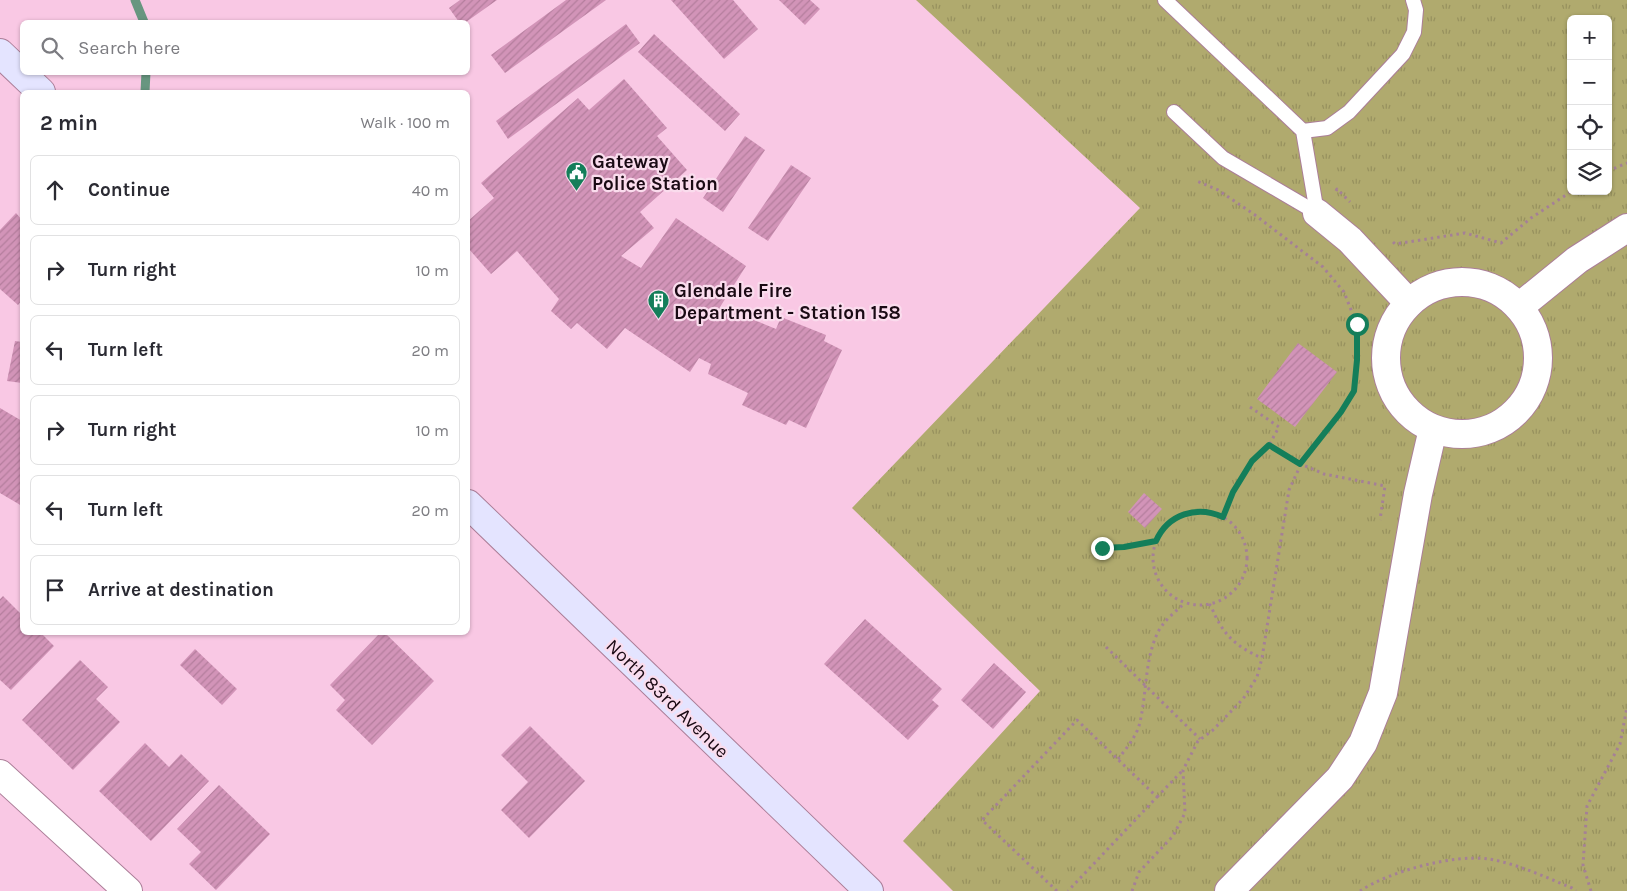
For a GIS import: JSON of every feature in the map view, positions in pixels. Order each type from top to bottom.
[{"type":"main road","points":[[0,53],[20,72]]},
{"type":"main road","points":[[23,75],[39,90]]},
{"type":"main road","name":"North 83rd Avenue","points":[[470,506],[869,891]]},
{"type":"street","points":[[1317,213],[1350,240],[1409,303]]},
{"type":"street","points":[[1519,307],[1577,260],[1627,228]]},
{"type":"street","points":[[1453,282],[1477,283],[1500,292],[1519,307],[1532,329],[1538,354],[1535,379],[1524,402],[1506,420],[1483,431],[1458,434],[1433,429],[1412,416],[1396,396],[1387,373],[1386,348],[1394,324],[1409,303],[1429,289],[1453,282]]},
{"type":"street","points":[[1229,891],[1340,778],[1363,743],[1383,693],[1418,494],[1433,429]]},
{"type":"street","points":[[0,774],[128,891]]},
{"type":"lane","points":[[1165,0],[1303,131],[1317,213]]},
{"type":"lane","points":[[1303,131],[1327,128],[1349,112],[1403,54],[1414,32],[1416,10],[1413,0]]},
{"type":"lane","points":[[1174,112],[1223,158],[1317,213]]},
{"type":"path","points":[[1612,169],[1627,163]]},
{"type":"path","points":[[1068,891],[1183,770],[1201,739],[1242,699],[1257,678],[1262,658],[1289,490],[1300,464],[1341,412],[1354,391],[1357,360],[1357,324],[1344,292],[1323,267],[1256,215],[1218,190],[1197,181]]},
{"type":"path","points":[[1338,189],[1356,207]]},
{"type":"path","points":[[1389,238],[1395,244],[1465,233],[1501,243],[1531,218],[1567,194]]},
{"type":"path","points":[[1223,517],[1233,492],[1252,461],[1269,445],[1279,427],[1250,407]]},
{"type":"path","points":[[1269,445],[1300,464],[1324,474],[1385,486],[1380,520]]},
{"type":"path","points":[[1198,511],[1223,517],[1236,528],[1244,543],[1246,551],[1245,570],[1230,594],[1216,602],[1200,605],[1185,603],[1166,591],[1157,577],[1153,558],[1156,541],[1168,523],[1182,514],[1198,511]]},
{"type":"path","points":[[1102,548],[1124,547],[1156,541]]},
{"type":"path","points":[[1118,759],[1129,746],[1138,726],[1150,657],[1157,634],[1167,619],[1185,603]]},
{"type":"path","points":[[1208,604],[1211,606],[1218,623],[1236,645],[1262,658]]},
{"type":"path","points":[[1106,647],[1201,739]]},
{"type":"path","points":[[1592,891],[1583,865],[1588,806],[1620,744],[1627,707]]},
{"type":"path","points":[[1057,891],[982,820],[1077,720],[1158,797]]},
{"type":"path","points":[[1132,891],[1138,872],[1173,836],[1185,813],[1183,770]]},
{"type":"path","points":[[1360,891],[1367,886],[1419,867],[1447,860],[1488,859],[1525,868],[1576,891]]},
{"type":"green space","points":[[916,0],[1627,0],[1627,891],[953,891],[903,841],[1040,691],[852,508],[1140,208]]},
{"type":"building","points":[[460,0],[497,0],[469,20],[458,20],[449,8]]},
{"type":"building","points":[[566,0],[606,0],[505,73],[491,55]]},
{"type":"building","points":[[671,0],[733,0],[758,29],[724,59]]},
{"type":"building","points":[[779,0],[810,0],[820,9],[805,25]]},
{"type":"building","points":[[626,24],[640,43],[508,139],[496,121]]},
{"type":"building","points":[[654,34],[740,114],[725,131],[638,52]]},
{"type":"building","points":[[624,79],[667,128],[657,136],[687,170],[640,212],[654,228],[621,256],[641,268],[676,218],[746,266],[720,307],[733,315],[735,312],[776,329],[781,317],[826,335],[824,341],[842,350],[806,428],[789,420],[786,425],[742,405],[748,393],[708,374],[711,364],[699,358],[690,372],[625,328],[607,349],[577,323],[571,329],[551,311],[559,299],[517,251],[491,274],[470,250],[470,219],[494,198],[481,183],[578,98],[589,110]]},
{"type":"building","points":[[745,136],[765,150],[723,212],[703,198]]},
{"type":"building","points":[[791,165],[811,178],[768,241],[748,228]]},
{"type":"building","points":[[16,213],[20,218],[20,302],[18,305],[0,289],[0,230]]},
{"type":"building","points":[[15,341],[20,342],[20,383],[7,381]]},
{"type":"building","points":[[1298,343],[1337,372],[1295,427],[1257,399]]},
{"type":"building","points":[[0,408],[20,420],[20,505],[0,493]]},
{"type":"building","points":[[1144,493],[1162,509],[1145,528],[1128,512]]},
{"type":"building","points":[[3,596],[20,613],[20,635],[43,635],[54,646],[11,690],[0,680],[0,599]]},
{"type":"building","points":[[865,619],[942,689],[932,700],[939,706],[908,740],[824,664]]},
{"type":"building","points":[[378,635],[387,635],[434,681],[372,745],[336,710],[345,700],[330,685]]},
{"type":"building","points":[[195,649],[237,689],[222,705],[180,665]]},
{"type":"building","points":[[80,660],[108,687],[96,699],[120,722],[73,770],[22,720]]},
{"type":"building","points":[[994,663],[1026,692],[993,729],[961,700]]},
{"type":"building","points":[[530,726],[585,781],[529,838],[501,810],[528,782],[501,755]]},
{"type":"building","points":[[145,743],[169,767],[181,754],[209,781],[151,841],[99,791]]},
{"type":"building","points":[[219,785],[270,834],[216,890],[189,864],[201,852],[177,829]]},
{"type":"waterway","points":[[135,0],[143,20]]},
{"type":"waterway","points":[[145,90],[146,75]]},
{"type":"place","name":"Gateway Police Station","points":[[576,191]]},
{"type":"place","name":"Glendale Fire Department - Station 158","points":[[658,320]]},
{"type":"route","points":[[1102,548],[1124,547],[1156,541],[1168,523],[1182,514],[1198,511],[1223,517],[1233,492],[1252,461],[1269,445],[1300,464],[1341,412],[1354,391],[1357,360],[1357,324]]}]
